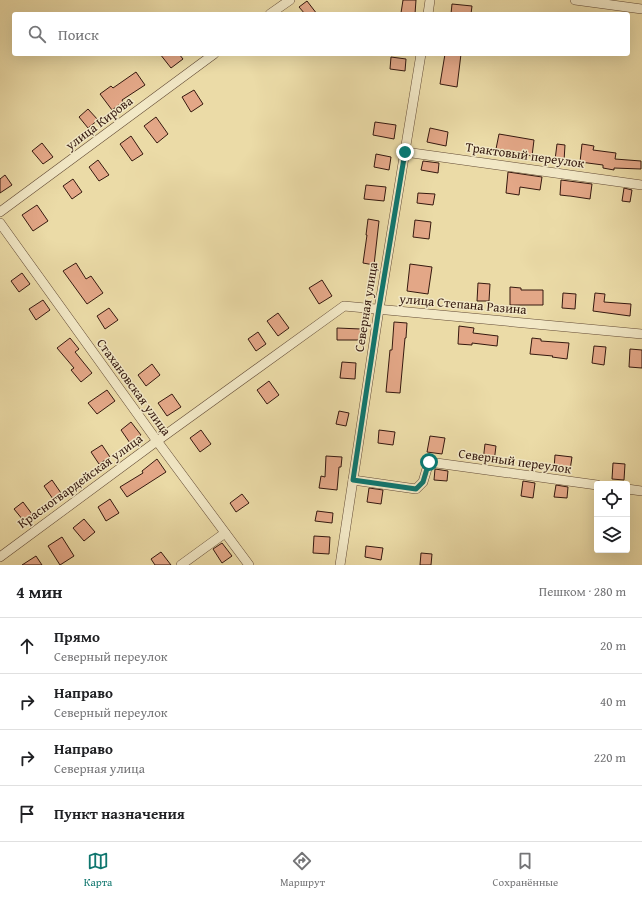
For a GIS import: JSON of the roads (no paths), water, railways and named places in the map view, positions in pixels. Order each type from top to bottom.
[{"type":"street","points":[[273,12],[290,0]]},
{"type":"street","points":[[428,12],[430,0]]},
{"type":"street","points":[[576,0],[642,9]]},
{"type":"street","name":"улица Кирова","points":[[0,212],[211,56]]},
{"type":"street","name":"Северная улица","points":[[340,565],[379,308],[421,56]]},
{"type":"street","name":"Трактовый переулок","points":[[405,152],[642,185]]},
{"type":"street","name":"Стахановская улица","points":[[0,223],[157,441],[249,565]]},
{"type":"street","name":"улица Степана Разина","points":[[157,441],[344,306],[379,308],[642,334]]},
{"type":"street","name":"Красногвардейская улица","points":[[0,557],[157,441]]},
{"type":"street","name":"Северный переулок","points":[[353,480],[416,489],[423,482],[429,462],[594,485]]},
{"type":"street","points":[[630,489],[642,491]]},
{"type":"street","points":[[181,565],[225,533]]}]
